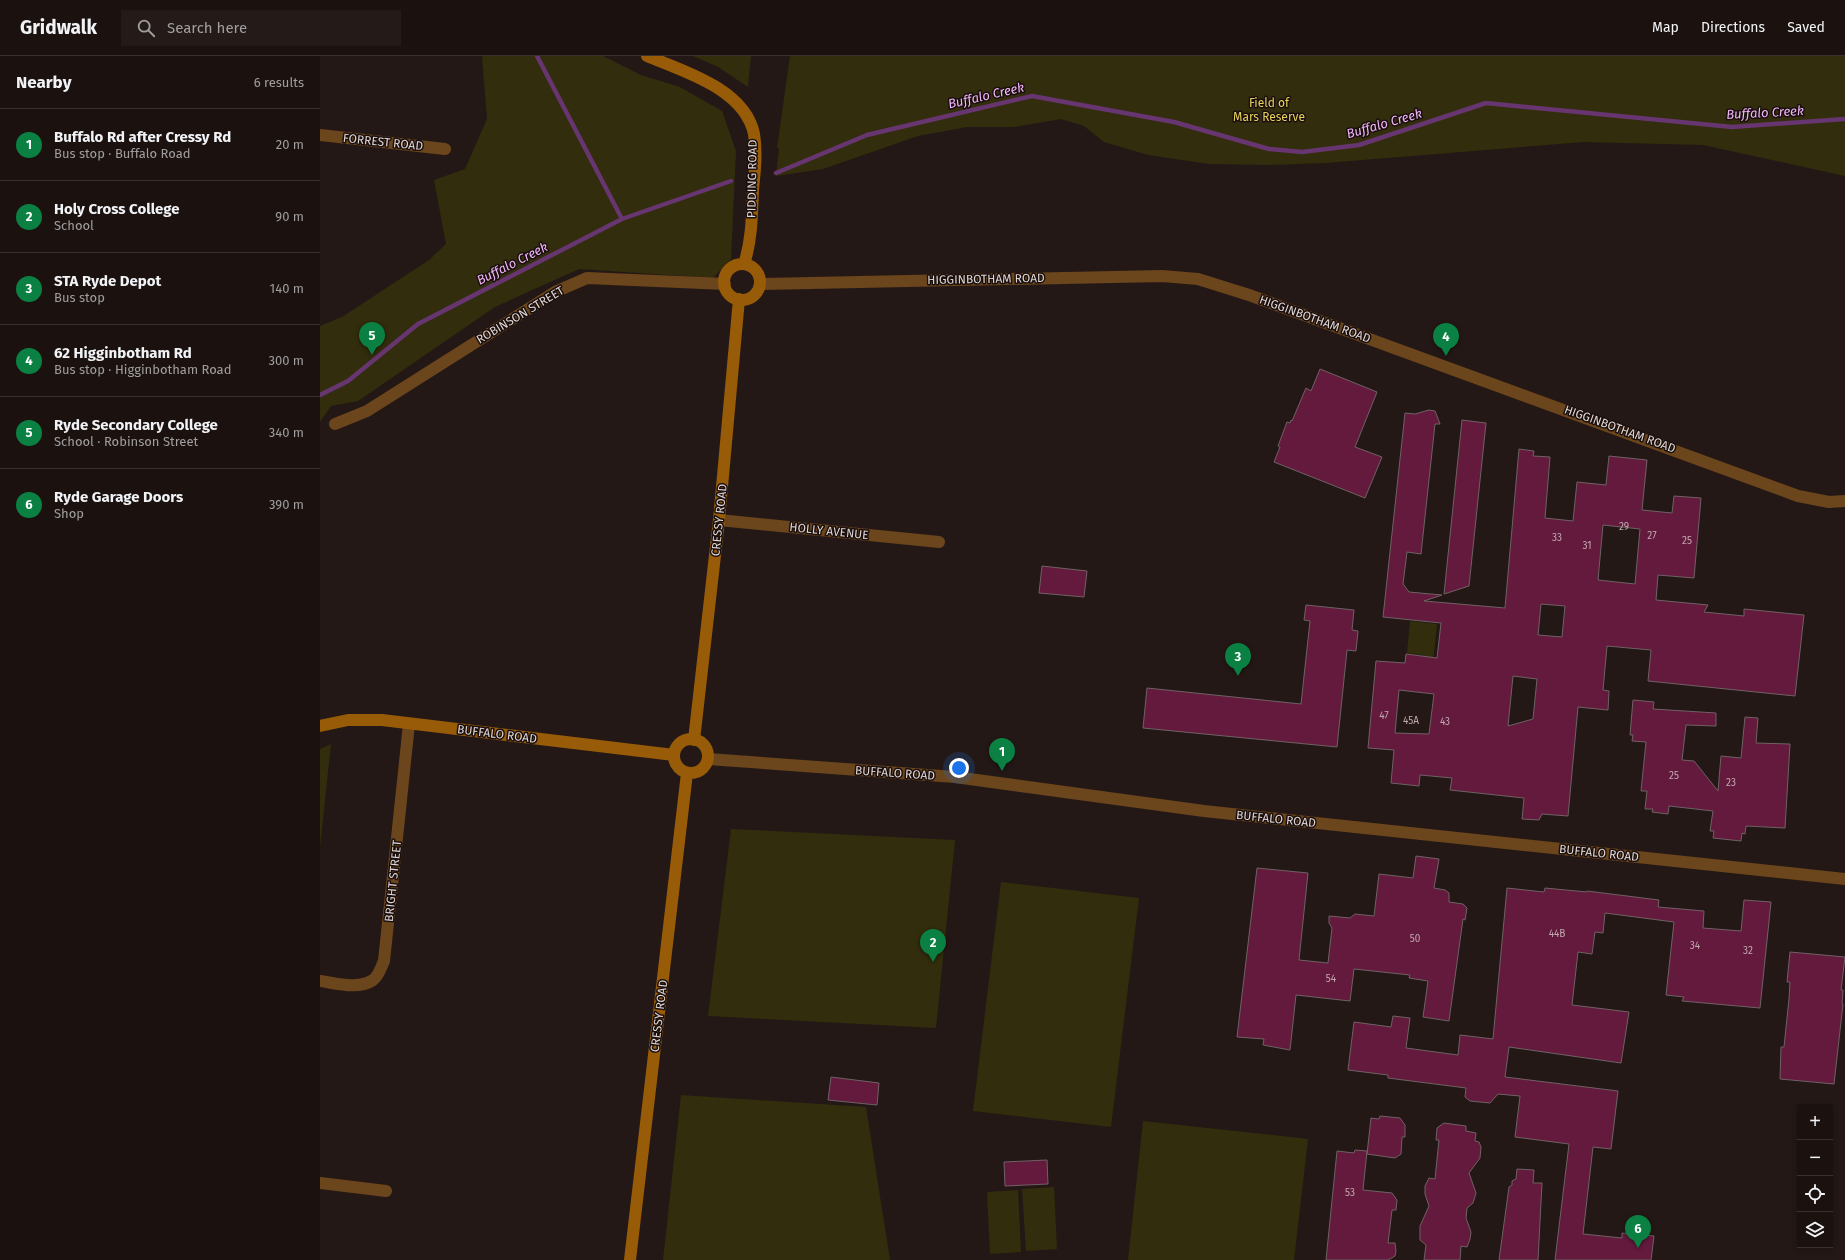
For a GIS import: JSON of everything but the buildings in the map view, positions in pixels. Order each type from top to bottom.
[{"type":"street","name":"PIDDING ROAD","points":[[647,56],[699,78],[725,93],[736,102],[748,120],[753,132],[755,164],[750,246],[744,264]]},
{"type":"street","name":"FORREST ROAD","points":[[320,135],[446,148]]},
{"type":"street","points":[[744,264],[754,269],[758,273],[760,284],[755,294],[750,297],[739,299],[731,296],[724,284],[727,272],[732,267],[744,264]]},
{"type":"street","name":"HIGGINBOTHAM ROAD","points":[[760,284],[1162,276],[1198,279],[1249,295],[1798,496],[1829,502],[1845,501]]},
{"type":"street","name":"ROBINSON STREET","points":[[335,424],[367,411],[555,292],[587,278],[724,284]]},
{"type":"street","name":"CRESSY ROAD","points":[[694,740],[719,520],[739,299]]},
{"type":"street","name":"HOLLY AVENUE","points":[[719,520],[939,542]]},
{"type":"street","name":"BUFFALO ROAD","points":[[320,726],[348,720],[382,720],[674,755]]},
{"type":"street","name":"BRIGHT STREET","points":[[320,981],[350,985],[363,984],[374,980],[384,961],[409,724]]},
{"type":"street","points":[[689,740],[694,740],[703,745],[706,749],[708,759],[703,769],[698,772],[687,773],[679,768],[674,760],[674,755],[679,745],[689,740]]},
{"type":"street","name":"BUFFALO ROAD","points":[[708,759],[955,777],[1220,813],[1845,879]]},
{"type":"street","name":"CRESSY ROAD","points":[[630,1260],[687,773]]},
{"type":"street","points":[[320,1183],[386,1191]]},
{"type":"green space","points":[[482,56],[603,56],[641,75],[680,87],[722,111],[736,151],[731,259],[713,278],[579,269],[495,307],[358,401],[331,406],[320,422],[320,326],[342,317],[429,260],[446,244],[434,180],[465,169],[487,119]]},
{"type":"green space","points":[[693,56],[751,56],[748,87],[718,67]]},
{"type":"green space","name":"Field of Mars Reserve","points":[[790,56],[1845,56],[1845,176],[1703,145],[1583,142],[1325,163],[1268,165],[1209,164],[1148,155],[1104,142],[1084,126],[1061,119],[1014,127],[967,127],[918,136],[823,169],[776,176],[779,148],[777,148]]},
{"type":"green space","points":[[1410,621],[1437,624],[1430,692],[1420,691],[1423,655],[1407,653]]},
{"type":"green space","points":[[331,744],[320,847],[320,749]]},
{"type":"green space","points":[[731,829],[955,840],[936,1028],[708,1016]]},
{"type":"green space","points":[[1001,882],[1139,898],[1111,1127],[973,1111]]},
{"type":"green space","points":[[681,1095],[866,1107],[890,1260],[663,1260]]},
{"type":"green space","points":[[1143,1121],[1308,1139],[1294,1260],[1128,1260]]},
{"type":"green space","points":[[1054,1187],[1057,1249],[1026,1251],[1022,1189]]},
{"type":"green space","points":[[1018,1190],[1021,1252],[990,1254],[987,1192]]},
{"type":"waterway","points":[[537,56],[622,219]]},
{"type":"waterway","name":"Buffalo Creek","points":[[776,173],[867,135],[1032,96],[1174,122],[1269,149],[1302,152],[1359,145],[1486,103],[1732,127],[1845,119]]},
{"type":"waterway","name":"Buffalo Creek","points":[[320,395],[348,381],[418,324],[622,219],[731,181]]},
{"type":"place","name":"Ryde Secondary College","points":[[372,355]]},
{"type":"place","name":"62 Higginbotham Rd","points":[[1446,356]]},
{"type":"place","name":"STA Ryde Depot","points":[[1238,676]]},
{"type":"place","name":"Buffalo Rd after Cressy Rd","points":[[1002,771]]},
{"type":"place","name":"Holy Cross College","points":[[933,962]]},
{"type":"place","name":"Ryde Garage Doors","points":[[1638,1248]]}]
